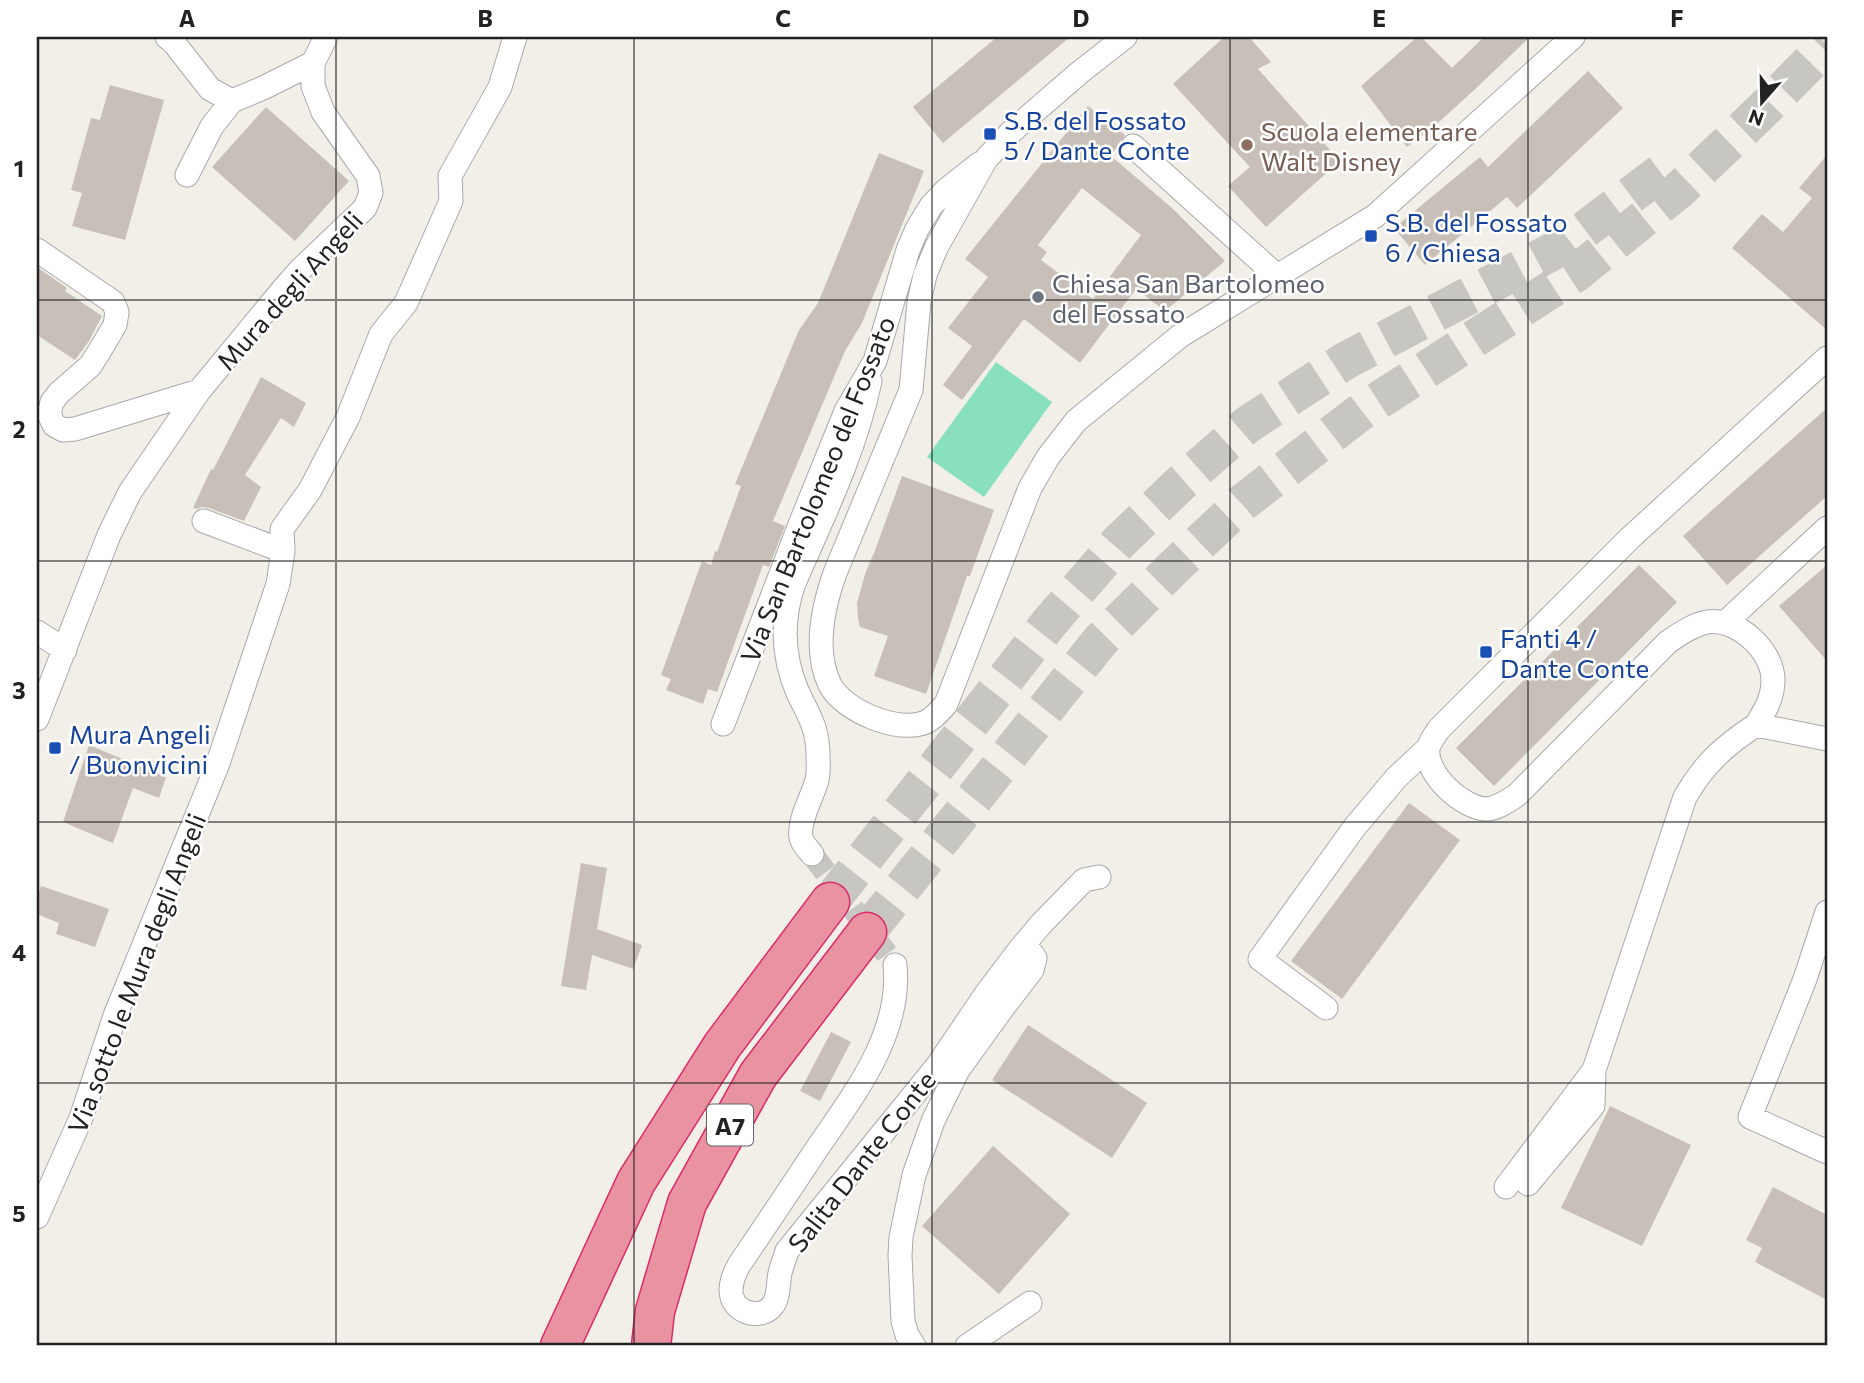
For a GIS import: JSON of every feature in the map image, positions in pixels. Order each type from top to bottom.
[{"type":"highway","name":"A7","points":[[560,1346],[636,1182],[722,1046],[830,902]]},
{"type":"highway","name":"A7","points":[[651,1346],[655,1311],[687,1203],[758,1075],[867,932]]},
{"type":"street","points":[[167,37],[210,89],[232,101]]},
{"type":"street","points":[[187,175],[212,126],[232,101],[313,63],[326,37]]},
{"type":"street","name":"Via sotto le Mura degli Angeli","points":[[37,1217],[81,1118],[116,1013],[217,766],[278,584],[283,551],[282,529],[310,490],[348,417],[381,334],[406,303],[451,201],[450,176],[500,87],[515,37]]},
{"type":"street","name":"Via San Bartolomeo del Fossato","points":[[723,724],[846,411],[875,361],[908,250],[917,229],[931,206],[946,190],[986,159],[1012,131],[1079,73],[1125,37]]},
{"type":"street","name":"Via San Bartolomeo del Fossato","points":[[986,159],[936,248],[925,275],[918,311],[911,390],[835,573],[826,601],[821,639],[827,677],[842,699],[869,716],[890,723],[910,725],[925,722],[940,711],[948,700],[1030,488],[1060,440],[1076,421],[1180,336],[1375,216],[1573,37]]},
{"type":"street","name":"Mura degli Angeli","points":[[37,719],[109,535],[130,492],[199,391],[292,278],[365,208],[371,193],[368,176],[323,112],[313,86],[313,63]]},
{"type":"street","points":[[1133,146],[1277,276]]},
{"type":"street","name":"Mura degli Angeli","points":[[37,250],[113,302],[117,312],[115,325],[90,366],[51,402],[49,414],[54,425],[63,430],[75,429],[199,391]]},
{"type":"street","points":[[1326,1008],[1260,959],[1354,828],[1396,778],[1428,748],[1438,730],[1630,538],[1827,358]]},
{"type":"street","points":[[812,854],[800,835],[817,778],[817,745],[813,722],[787,662],[784,622],[794,583],[860,425],[875,361]]},
{"type":"street","points":[[204,521],[283,551]]},
{"type":"street","points":[[1726,622],[1827,528]]},
{"type":"street","points":[[1428,748],[1436,775],[1450,791],[1471,806],[1487,809],[1502,805],[1517,795],[1668,642],[1693,626],[1708,622],[1726,622],[1747,634],[1760,648],[1773,676],[1773,690],[1767,708],[1756,725],[1730,742],[1711,760],[1696,777],[1685,797],[1594,1070],[1593,1106],[1517,1185]]},
{"type":"street","points":[[37,632],[65,650]]},
{"type":"street","points":[[1756,725],[1827,739]]},
{"type":"street","name":"Salita Dante Conte","points":[[895,965],[896,989],[891,1014],[871,1063],[844,1109],[735,1274],[732,1298],[736,1305],[748,1313],[757,1314],[773,1306],[787,1251],[937,1065],[1020,949],[1084,880],[1099,877]]},
{"type":"street","points":[[1827,912],[1805,979],[1750,1117],[1827,1152]]},
{"type":"street","name":"Salita Dante Conte","points":[[914,1346],[903,1321],[900,1255],[901,1237],[914,1175],[933,1121],[958,1070],[1032,970],[1035,958],[1029,950],[1020,949]]},
{"type":"street","points":[[967,1346],[1030,1303]]},
{"type":"green space","points":[[996,362],[1052,402],[984,497],[927,457]]},
{"type":"building","points":[[997,37],[1070,37],[943,143],[913,107]]},
{"type":"building","points":[[1224,37],[1249,37],[1271,62],[1258,69],[1340,161],[1266,227],[1228,186],[1250,167],[1173,84]]},
{"type":"building","points":[[1417,37],[1421,37],[1452,68],[1484,37],[1530,37],[1429,131],[1407,147],[1361,86]]},
{"type":"building","points":[[1588,71],[1623,108],[1517,208],[1507,197],[1425,265],[1394,228],[1480,157],[1488,167]]},
{"type":"building","points":[[110,85],[164,100],[125,240],[72,226],[82,193],[71,190],[91,118],[100,120]]},
{"type":"building","points":[[1088,106],[1125,135],[1111,156],[1172,208],[1225,261],[1165,311],[1136,289],[1080,363],[1024,319],[962,400],[943,385],[972,346],[948,328],[988,277],[965,259]],"holes":[[[1082,188],[1141,235],[1093,299],[1041,260],[1047,252],[1038,245]]]},
{"type":"building","points":[[266,107],[349,181],[295,241],[212,167]]},
{"type":"building","points":[[879,153],[924,171],[862,323],[845,351],[773,521],[785,526],[769,567],[763,565],[717,692],[708,689],[703,704],[666,690],[671,679],[661,675],[702,561],[711,565],[715,551],[717,552],[741,486],[735,484],[799,330],[818,303]]},
{"type":"building","points":[[1827,155],[1827,330],[1732,248],[1762,214],[1783,232],[1812,198],[1799,188]]},
{"type":"building","points":[[37,267],[67,288],[65,291],[102,316],[75,360],[37,335]]},
{"type":"building","points":[[261,377],[306,403],[294,427],[281,418],[245,475],[261,487],[244,521],[209,508],[193,508],[211,469],[213,470]]},
{"type":"building","points":[[1827,408],[1827,496],[1727,585],[1683,536]]},
{"type":"building","points":[[902,476],[994,510],[970,576],[967,576],[926,694],[874,676],[888,636],[860,627],[858,618],[857,603],[866,571]]},
{"type":"building","points":[[1639,565],[1677,602],[1494,786],[1456,748]]},
{"type":"building","points":[[1827,565],[1827,661],[1779,606]]},
{"type":"building","points":[[89,745],[166,777],[159,798],[133,788],[113,843],[63,822]]},
{"type":"building","points":[[1409,803],[1460,840],[1342,999],[1291,961]]},
{"type":"building","points":[[581,863],[607,868],[597,929],[642,945],[633,969],[592,955],[586,990],[561,986]]},
{"type":"building","points":[[41,886],[109,909],[95,947],[56,934],[59,923],[37,914],[37,898]]},
{"type":"building","points":[[1028,1025],[1147,1103],[1112,1158],[992,1080]]},
{"type":"building","points":[[831,1032],[851,1042],[820,1101],[800,1091]]},
{"type":"building","points":[[1610,1106],[1691,1145],[1642,1246],[1561,1208]]},
{"type":"building","points":[[993,1146],[1070,1214],[999,1294],[922,1226]]},
{"type":"building","points":[[1773,1187],[1827,1215],[1827,1300],[1755,1262],[1762,1248],[1746,1240]]},
{"type":"tunnel","points":[[867,932],[1101,640],[1242,503],[1362,411],[1575,274],[1679,190],[1827,45]]},
{"type":"tunnel","points":[[830,902],[1050,622],[1119,542],[1182,482],[1247,425],[1345,361],[1563,246],[1663,171]]},
{"type":"tunnel","points":[[812,854],[895,965]]},
{"type":"place","name":"S.B. del Fossato 5 / Dante Conte","points":[[990,134]]},
{"type":"place","name":"Scuola elementare Walt Disney","points":[[1247,145]]},
{"type":"place","name":"S.B. del Fossato 6 / Chiesa","points":[[1371,236]]},
{"type":"place","name":"Chiesa San Bartolomeo del Fossato","points":[[1038,297]]},
{"type":"place","name":"Fanti 4 / Dante Conte","points":[[1486,652]]},
{"type":"place","name":"Mura Angeli / Buonvicini","points":[[55,748]]}]
